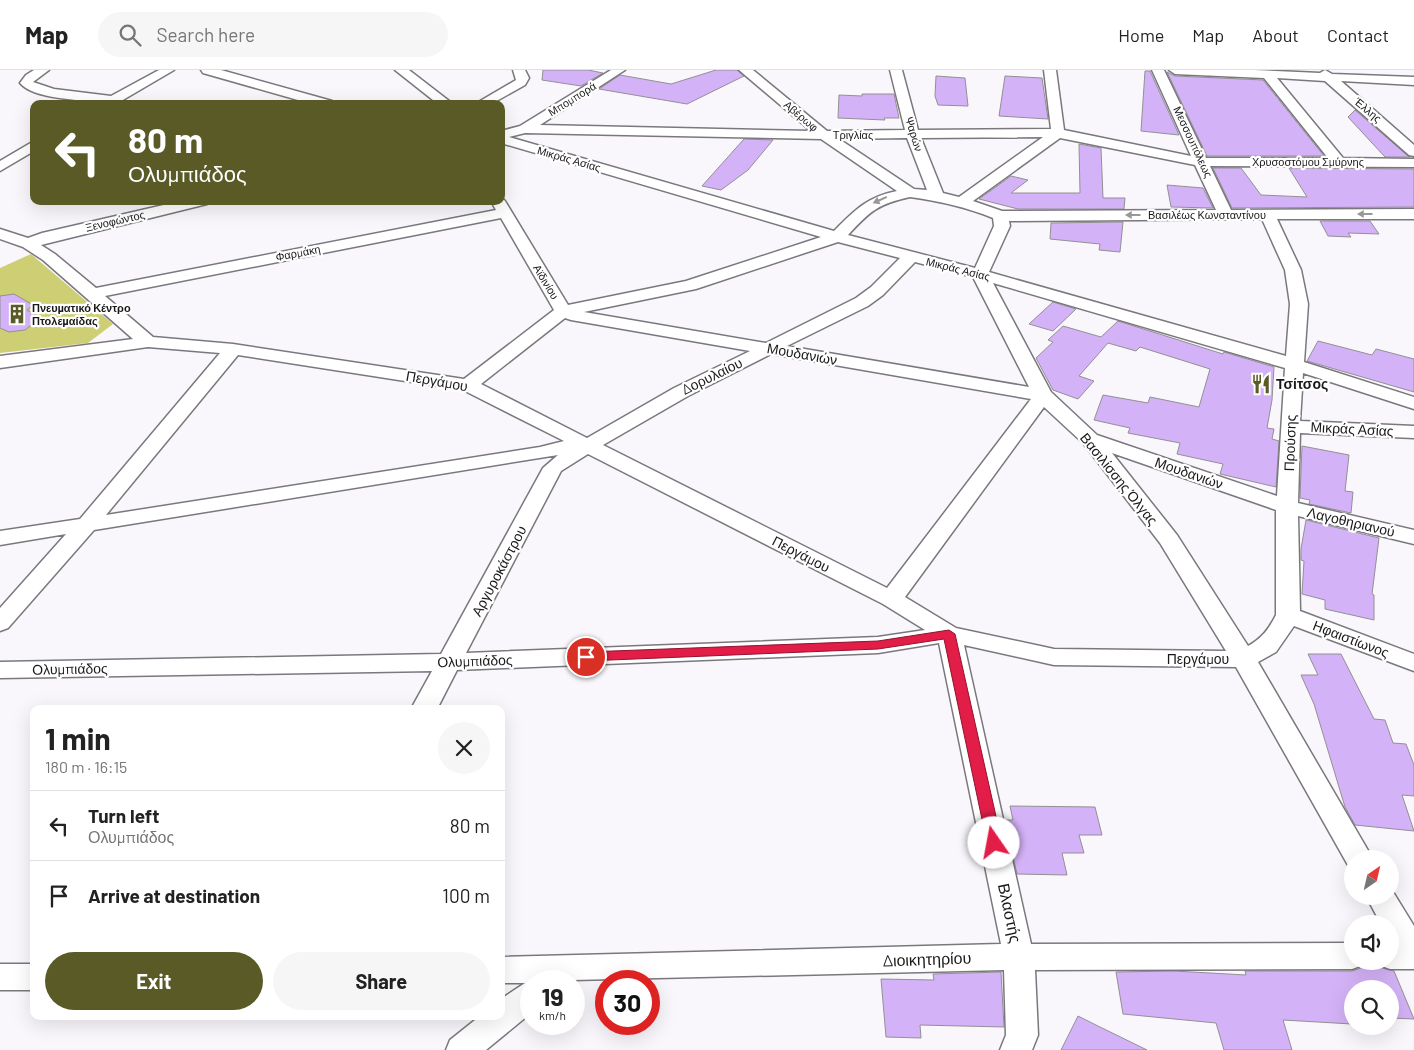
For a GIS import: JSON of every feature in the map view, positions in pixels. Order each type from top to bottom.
[{"type":"street","points":[[44,70],[30,78],[26,83],[35,88],[50,92],[97,100]]},
{"type":"street","points":[[113,100],[168,70]]},
{"type":"street","points":[[206,70],[313,100]]},
{"type":"street","points":[[401,70],[442,100]]},
{"type":"street","points":[[488,100],[521,82],[523,78],[519,70]]},
{"type":"street","name":"Μπομπορά","points":[[525,129],[619,70]]},
{"type":"street","name":"Αβέρωφ","points":[[745,70],[824,135],[910,193]]},
{"type":"street","name":"Ψαρών","points":[[896,70],[914,136],[937,196]]},
{"type":"street","points":[[962,202],[1058,133],[1050,70]]},
{"type":"street","name":"Μεσσουπόλεως","points":[[1158,70],[1226,215]]},
{"type":"street","points":[[1175,70],[1267,74],[1324,73],[1414,81]]},
{"type":"street","name":"Έλλης","points":[[1324,73],[1414,152]]},
{"type":"street","points":[[1267,74],[1339,162]]},
{"type":"street","points":[[1389,129],[1406,128]]},
{"type":"street","name":"Τριγλίας","points":[[505,133],[525,129],[914,136],[1058,133],[1202,162]]},
{"type":"street","name":"Μικράς Ασίας","points":[[505,140],[837,237],[980,274],[1293,364],[1414,403]]},
{"type":"street","points":[[0,167],[30,148]]},
{"type":"street","name":"Χρυσοστόμου Σμύρνης","points":[[1202,162],[1414,163]]},
{"type":"street","points":[[562,312],[690,285],[837,237],[872,203],[884,198],[910,193],[937,196],[962,202],[1000,216],[1002,226],[980,274]]},
{"type":"street","name":"Ξενοφώντος","points":[[29,244],[42,238],[185,205]]},
{"type":"street","name":"Φαρμάκη","points":[[92,294],[501,207]]},
{"type":"street","name":"Αϊδινίου","points":[[468,385],[562,312],[501,207]]},
{"type":"street","name":"Προύσης","points":[[1244,659],[1267,646],[1280,631],[1288,614],[1290,426],[1293,364],[1299,304],[1294,270],[1267,214]]},
{"type":"street","name":"Βασιλέως Κωνσταντίνου","points":[[1000,216],[1414,214]]},
{"type":"street","points":[[0,234],[29,244],[48,257],[148,342]]},
{"type":"street","name":"Δορυλαίου","points":[[584,445],[681,392],[862,302],[877,291],[910,257]]},
{"type":"street","name":"Βασιλίσσης Όλγας","points":[[980,274],[1043,395],[1090,439],[1168,540],[1244,659]]},
{"type":"street","name":"Μουδανιών","points":[[562,312],[1043,395]]},
{"type":"street","name":"Περγάμου","points":[[0,362],[148,342],[233,350],[468,385],[891,599],[949,634],[1054,656],[1244,659],[1354,850]]},
{"type":"street","points":[[0,623],[88,523],[233,350]]},
{"type":"street","points":[[891,599],[1043,395]]},
{"type":"street","name":"Μικράς Ασίας","points":[[1290,426],[1414,432]]},
{"type":"street","name":"Μουδανιών","points":[[1090,439],[1288,507]]},
{"type":"street","points":[[0,538],[584,445]]},
{"type":"street","name":"Αργυροκάστρου","points":[[426,705],[553,468],[584,445]]},
{"type":"street","name":"Λαγοθηριανού","points":[[1288,507],[1414,537]]},
{"type":"street","name":"Ηφαιστίωνος","points":[[1288,614],[1414,663]]},
{"type":"street","name":"Ολυμπιάδος","points":[[0,670],[450,662],[878,645],[949,634]]},
{"type":"street","name":"Βλαστής","points":[[949,634],[1019,957],[1022,1035],[1016,1050]]},
{"type":"street","points":[[1386,905],[1414,955],[1399,956]]},
{"type":"street","name":"Διοικητηρίου","points":[[585,974],[1019,957],[1344,956]]},
{"type":"street","name":"Διοικητηρίου","points":[[505,970],[520,972]]},
{"type":"street","points":[[0,977],[30,976]]},
{"type":"street","points":[[505,1015],[520,1003]]},
{"type":"street","points":[[462,1050],[499,1020]]},
{"type":"shaded area","points":[[31,254],[113,324],[88,343],[0,353],[0,268]]},
{"type":"building","points":[[543,70],[588,70],[603,73],[581,86],[542,80]]},
{"type":"building","points":[[716,70],[737,70],[744,76],[687,104],[599,89],[620,75],[671,84]]},
{"type":"building","points":[[1145,71],[1150,71],[1179,135],[1141,131]]},
{"type":"building","points":[[1167,72],[1175,76],[1263,80],[1324,156],[1207,156]]},
{"type":"building","points":[[936,76],[965,78],[968,106],[938,105],[935,96]]},
{"type":"building","points":[[1005,76],[1042,78],[1048,119],[999,116]]},
{"type":"building","points":[[862,94],[894,94],[899,118],[884,118],[885,120],[838,118],[839,95],[862,96]]},
{"type":"building","points":[[1355,110],[1410,157],[1385,157],[1348,117]]},
{"type":"building","points":[[744,139],[773,140],[748,170],[721,190],[702,186]]},
{"type":"building","points":[[1079,144],[1101,148],[1103,198],[1125,198],[1124,209],[1018,209],[979,199],[1011,176],[1028,180],[1011,193],[1080,193]]},
{"type":"building","points":[[1213,168],[1241,168],[1261,195],[1307,197],[1289,168],[1414,169],[1414,207],[1232,208]]},
{"type":"building","points":[[1167,185],[1203,188],[1213,208],[1171,207]]},
{"type":"building","points":[[1320,221],[1370,221],[1379,234],[1348,233],[1351,237],[1328,236]]},
{"type":"building","points":[[1123,222],[1120,252],[1099,250],[1100,244],[1050,239],[1051,223]]},
{"type":"building","name":"Πνευματικό Κέντρο Πτολεμαίδας","points":[[14,294],[33,305],[27,310],[40,318],[25,330],[9,332],[0,328],[0,296]]},
{"type":"building","points":[[1053,302],[1076,309],[1053,331],[1029,324]]},
{"type":"building","points":[[1118,321],[1223,354],[1224,352],[1274,367],[1272,400],[1267,428],[1274,429],[1272,439],[1279,441],[1276,487],[1220,474],[1223,464],[1177,454],[1180,443],[1128,433],[1130,428],[1094,420],[1103,395],[1148,403],[1150,397],[1199,407],[1210,369],[1140,347],[1136,351],[1108,343],[1079,376],[1094,381],[1078,399],[1053,390],[1036,358],[1053,342],[1048,340],[1063,326],[1101,337]]},
{"type":"building","points":[[1318,341],[1372,355],[1376,349],[1414,359],[1414,392],[1307,361]]},
{"type":"building","points":[[1302,446],[1349,455],[1345,491],[1353,492],[1351,513],[1309,504],[1310,500],[1300,498]]},
{"type":"building","points":[[1306,520],[1379,538],[1372,594],[1374,595],[1374,620],[1325,609],[1325,600],[1302,594],[1304,561],[1301,560],[1301,549]]},
{"type":"building","points":[[1308,654],[1341,654],[1374,719],[1385,720],[1393,743],[1406,744],[1414,765],[1414,796],[1402,795],[1414,831],[1355,825],[1345,807],[1314,704],[1301,675],[1318,675]]},
{"type":"building","points":[[1010,806],[1095,807],[1102,835],[1079,835],[1084,853],[1062,853],[1067,875],[1017,874],[1005,820],[1013,820]]},
{"type":"building","points":[[1390,970],[1394,971],[1398,980],[1344,980],[1344,1024],[1283,1020],[1292,1050],[1224,1050],[1216,1023],[1123,1014],[1116,972],[1174,971],[1246,975],[1245,971]]},
{"type":"building","points":[[1001,972],[1004,1027],[920,1025],[921,1038],[886,1037],[881,979],[934,980],[933,974]]},
{"type":"building","points":[[1399,983],[1414,1019],[1399,1018]]},
{"type":"building","points":[[1078,1016],[1098,1026],[1147,1050],[1061,1050]]},
{"type":"place","name":"Πνευματικό Κέντρο Πτολεμαίδας","points":[[17,314]]},
{"type":"place","name":"Τσίτσος","points":[[1261,384]]},
{"type":"route","points":[[586,657],[878,645],[949,634],[994,843]]}]
